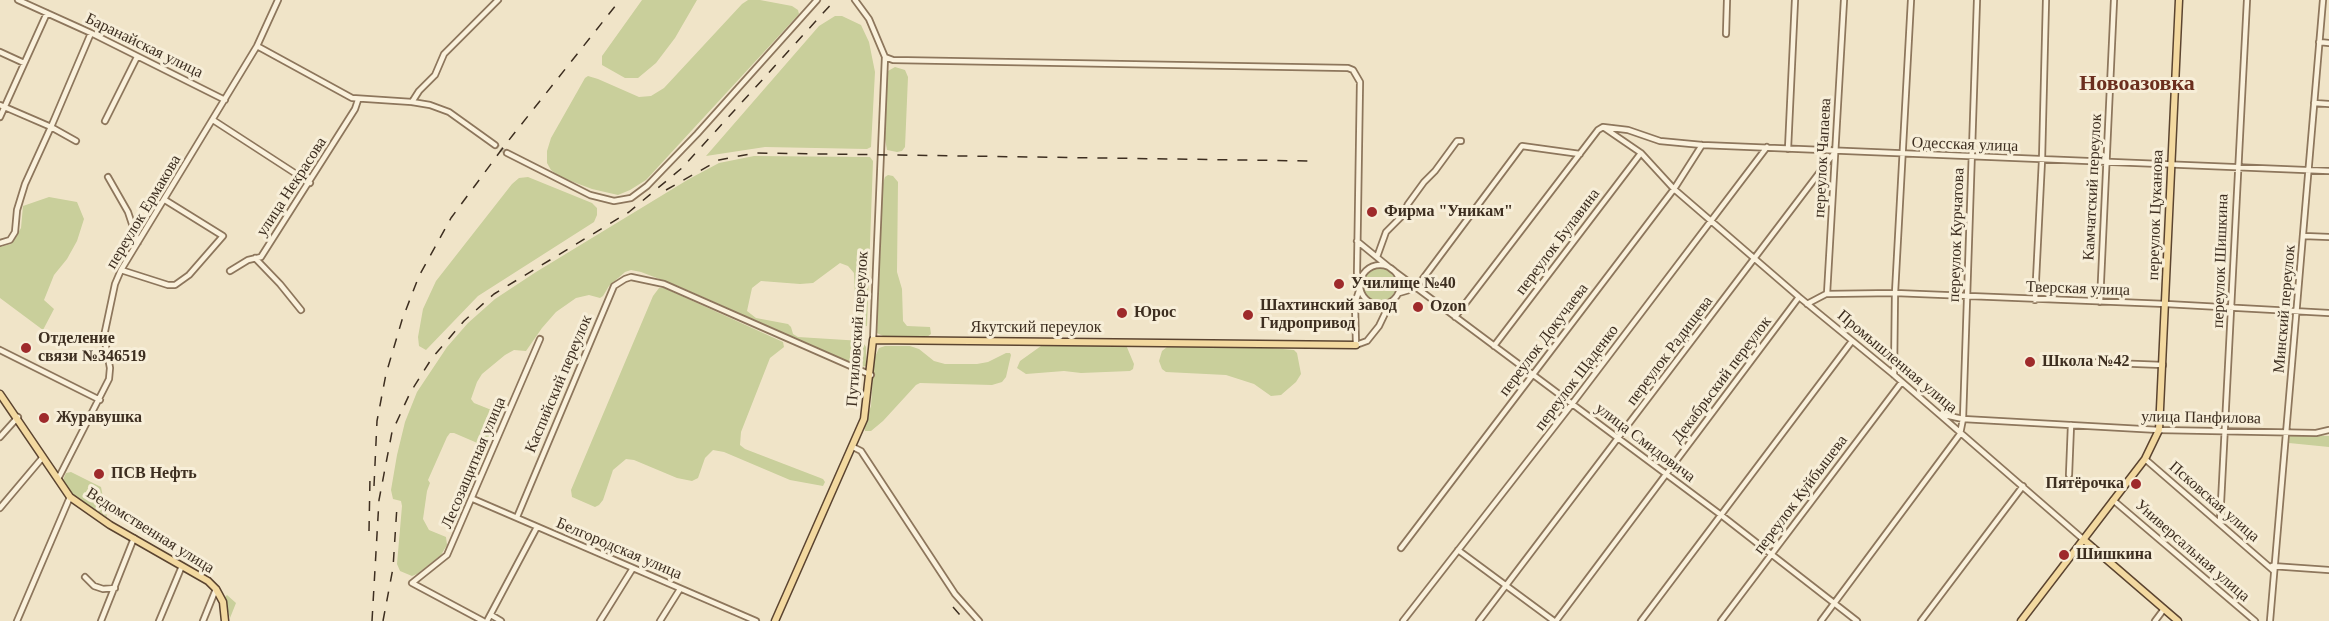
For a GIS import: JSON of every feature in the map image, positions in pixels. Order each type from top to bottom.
[{"type":"main road","name":"переулок Цуканова","points":[[2160,430],[2179,0]]},
{"type":"main road","name":"Якутский переулок","points":[[873,340],[1356,345]]},
{"type":"main road","name":"Путиловский переулок","points":[[775,621],[867,411],[873,340]]},
{"type":"main road","name":"Ведомственная улица","points":[[1,398],[18,417],[70,497],[216,589],[223,602],[225,621]]},
{"type":"main road","points":[[2021,621],[2145,459],[2160,430]]},
{"type":"main road","name":"Промышленная улица","points":[[2084,540],[2178,621]]},
{"type":"street","name":"Баранайская улица","points":[[18,0],[91,33],[225,100]]},
{"type":"street","name":"переулок Ермакова","points":[[58,479],[100,400],[110,373],[104,336],[121,270],[257,46],[278,0]]},
{"type":"street","points":[[412,102],[419,91],[435,75],[444,54],[498,0]]},
{"type":"street","points":[[507,153],[590,195],[614,201],[631,198],[647,186],[697,135],[817,0]]},
{"type":"street","points":[[855,0],[869,19],[885,57],[904,61],[1348,68],[1353,70],[1360,82],[1357,273],[1363,297],[1371,303],[1381,305],[1390,302]]},
{"type":"street","points":[[1726,34],[1727,0]]},
{"type":"street","points":[[1788,149],[1795,0]]},
{"type":"street","name":"переулок Чапаева","points":[[1827,294],[1844,0]]},
{"type":"street","points":[[1894,375],[1895,294],[1911,0]]},
{"type":"street","name":"переулок Курчатова","points":[[1960,434],[1963,419],[1977,0]]},
{"type":"street","points":[[2035,300],[2042,160],[2046,0]]},
{"type":"street","name":"Камчатский переулок","points":[[2100,302],[2114,0]]},
{"type":"street","name":"переулок Шишкина","points":[[2220,522],[2227,431],[2247,0]]},
{"type":"street","name":"Минский переулок","points":[[2270,621],[2323,0]]},
{"type":"street","points":[[0,117],[2,106],[46,13]]},
{"type":"street","points":[[0,243],[10,240],[15,232],[17,210],[25,184],[91,33]]},
{"type":"street","points":[[2319,42],[2329,42]]},
{"type":"street","points":[[257,46],[358,100],[412,102],[430,105],[449,112],[495,145]]},
{"type":"street","points":[[0,52],[24,63]]},
{"type":"street","points":[[105,121],[137,57]]},
{"type":"street","name":"Путиловский переулок","points":[[873,340],[885,57]]},
{"type":"street","name":"улица Некрасова","points":[[230,271],[261,257],[355,109],[358,100]]},
{"type":"street","points":[[2314,103],[2329,104]]},
{"type":"street","points":[[2,106],[51,127],[76,141]]},
{"type":"street","points":[[213,120],[309,183]]},
{"type":"street","points":[[1455,317],[1600,128]]},
{"type":"street","name":"Одесская улица","points":[[1600,128],[1628,130],[1660,141],[1702,145],[2329,171]]},
{"type":"street","name":"Промышленная улица","points":[[1600,128],[1641,153],[1674,189],[2084,540]]},
{"type":"street","points":[[1377,257],[1386,232],[1403,215],[1424,182],[1457,141],[1461,141]]},
{"type":"street","name":"переулок Докучаева","points":[[1401,548],[1674,189],[1702,145]]},
{"type":"street","points":[[1397,295],[1399,280],[1390,268],[1381,265],[1371,267],[1363,273],[1355,303],[1356,345],[1366,341],[1379,326],[1390,302],[1397,295],[1405,290],[1416,288],[1522,146],[1580,154]]},
{"type":"street","name":"переулок Щаденко","points":[[1403,621],[1572,404],[1767,147]]},
{"type":"street","name":"переулок Радищева","points":[[1479,621],[1835,152]]},
{"type":"street","name":"переулок Булавина","points":[[1494,345],[1641,153]]},
{"type":"street","points":[[108,177],[128,212],[138,242]]},
{"type":"street","points":[[121,270],[168,285],[175,285],[189,275],[223,236],[165,200]]},
{"type":"street","points":[[2304,236],[2329,237]]},
{"type":"street","name":"улица Смидовича","points":[[1358,241],[1416,288],[1667,474],[1857,621]]},
{"type":"street","points":[[255,258],[301,310]]},
{"type":"street","name":"Каспийский переулок","points":[[517,517],[614,286],[631,277],[664,284],[871,375]]},
{"type":"street","points":[[1807,304],[1827,294]]},
{"type":"street","name":"Тверская улица","points":[[1827,294],[1895,294],[2166,304],[2329,313]]},
{"type":"street","name":"Декабрьский переулок","points":[[1555,621],[1798,297]]},
{"type":"street","name":"Лесозащитная улица","points":[[485,621],[412,583],[447,555],[540,339]]},
{"type":"street","points":[[1641,621],[1852,341]]},
{"type":"street","points":[[0,350],[100,400]]},
{"type":"street","points":[[2060,361],[2164,365]]},
{"type":"street","name":"переулок Куйбышева","points":[[1721,621],[1901,383]]},
{"type":"street","name":"улица Панфилова","points":[[1937,413],[1963,419],[2160,430],[2316,433],[2329,430]]},
{"type":"street","points":[[0,437],[18,417]]},
{"type":"street","points":[[2069,476],[2071,425]]},
{"type":"street","points":[[1821,621],[1960,434]]},
{"type":"street","points":[[853,447],[861,451],[955,594],[979,621]]},
{"type":"street","points":[[0,508],[44,457]]},
{"type":"street","name":"Псковская улица","points":[[2145,459],[2274,569],[2329,570]]},
{"type":"street","points":[[1921,621],[2023,486]]},
{"type":"street","points":[[16,621],[70,497]]},
{"type":"street","name":"Белгородская улица","points":[[472,499],[756,621]]},
{"type":"street","name":"Универсальная улица","points":[[2113,500],[2255,621]]},
{"type":"street","points":[[485,621],[491,615],[537,527]]},
{"type":"street","points":[[101,621],[134,538]]},
{"type":"street","points":[[1458,550],[1555,621]]},
{"type":"street","points":[[159,621],[182,566]]},
{"type":"street","points":[[600,621],[633,568]]},
{"type":"street","points":[[84,576],[94,586],[103,589],[115,588]]},
{"type":"street","points":[[203,621],[216,589]]},
{"type":"street","points":[[660,621],[680,589]]},
{"type":"street","points":[[2155,621],[2164,609]]},
{"type":"street","points":[[491,615],[501,621]]},
{"type":"green space","points":[[642,0],[697,0],[675,38],[656,63],[638,78],[625,78],[602,65],[602,56]]},
{"type":"green space","points":[[748,0],[792,6],[798,10],[799,14],[646,180],[618,195],[592,189],[560,177],[551,170],[547,163],[547,151],[551,138],[585,78],[588,76],[598,79],[639,97],[651,96],[664,88]]},
{"type":"green space","points":[[835,16],[842,16],[861,25],[869,42],[875,72],[871,147],[867,149],[765,147],[706,156],[819,26]]},
{"type":"green space","points":[[895,67],[905,70],[908,77],[905,147],[902,151],[897,152],[887,150],[885,139],[886,78],[888,71]]},
{"type":"green space","points":[[754,156],[870,157],[873,161],[867,326],[859,327],[856,324],[854,273],[848,266],[840,263],[813,283],[761,281],[752,288],[747,311],[756,318],[788,324],[793,334],[798,337],[862,341],[866,347],[866,366],[861,367],[678,286],[641,272],[631,270],[625,272],[609,286],[600,298],[589,295],[576,298],[556,312],[526,351],[514,350],[482,374],[471,399],[474,403],[499,413],[501,418],[486,445],[454,433],[450,433],[447,437],[428,480],[430,483],[423,519],[429,530],[446,537],[447,545],[441,555],[417,574],[412,576],[400,571],[397,564],[402,506],[401,501],[393,499],[391,490],[397,455],[405,422],[417,392],[447,347],[468,323],[495,299],[536,272],[719,163]]},
{"type":"green space","points":[[888,175],[893,176],[898,182],[897,272],[902,289],[903,321],[907,326],[930,327],[931,334],[927,337],[887,338],[877,333],[883,183]]},
{"type":"green space","points":[[528,177],[592,203],[597,208],[594,222],[478,296],[426,350],[419,346],[418,337],[423,309],[436,281],[512,184],[519,178]]},
{"type":"green space","points":[[49,197],[77,202],[84,219],[77,241],[67,259],[54,275],[44,300],[54,309],[43,330],[0,298],[0,247],[11,244],[21,228],[23,206]]},
{"type":"green space","points":[[1379,268],[1391,273],[1396,285],[1391,297],[1379,302],[1367,297],[1362,285],[1367,273]]},
{"type":"green space","points":[[659,288],[664,288],[783,342],[784,347],[770,358],[741,432],[740,445],[745,449],[823,479],[825,482],[823,486],[790,480],[724,452],[713,450],[705,458],[698,478],[692,481],[677,478],[634,460],[626,459],[613,470],[603,500],[599,505],[595,507],[572,497],[571,490],[653,296]]},
{"type":"green space","points":[[1126,345],[1134,364],[1130,371],[1081,373],[1064,371],[1026,374],[1017,368],[1020,361],[1041,346]]},
{"type":"green space","points":[[910,346],[919,349],[934,361],[945,364],[977,364],[988,362],[1006,353],[1011,355],[1006,377],[1002,382],[992,385],[920,383],[883,421],[871,431],[865,431],[864,426],[871,406],[874,359],[879,348]]},
{"type":"green space","points":[[1167,347],[1260,347],[1294,350],[1297,353],[1301,374],[1296,382],[1281,395],[1271,396],[1254,384],[1226,375],[1166,372],[1159,361],[1162,351]]},
{"type":"green space","points":[[2290,434],[2329,436],[2329,447],[2289,443]]},
{"type":"green space","points":[[71,472],[101,487],[107,517],[72,494],[63,480],[66,473]]},
{"type":"green space","points":[[227,595],[236,603],[230,618],[224,598]]},
{"type":"tunnel","points":[[495,145],[507,153]]},
{"type":"railway","points":[[374,486],[377,421],[386,374],[402,320],[419,276],[451,218],[505,145],[620,0]]},
{"type":"railway","points":[[372,621],[379,500],[392,432],[410,393],[432,358],[464,321],[494,294],[629,212],[682,168],[835,0]]},
{"type":"railway","points":[[666,190],[719,160],[755,153],[1312,161]]},
{"type":"railway","points":[[369,531],[370,477]]},
{"type":"railway","points":[[383,621],[393,568],[397,506]]},
{"type":"railway","points":[[953,607],[965,621]]},
{"type":"place","name":"Фирма \"Уникам\"","points":[[1372,212]]},
{"type":"place","name":"Училище №40","points":[[1339,284]]},
{"type":"place","name":"Ozon","points":[[1418,307]]},
{"type":"place","name":"Юрос","points":[[1122,313]]},
{"type":"place","name":"Шахтинский завод Гидропривод","points":[[1248,315]]},
{"type":"place","name":"Отделение связи №346519","points":[[26,348]]},
{"type":"place","name":"Школа №42","points":[[2030,362]]},
{"type":"place","name":"Журавушка","points":[[44,418]]},
{"type":"place","name":"ПСВ Нефть","points":[[99,474]]},
{"type":"place","name":"Пятёрочка","points":[[2136,484]]},
{"type":"place","name":"Шишкина","points":[[2064,555]]},
{"type":"district","name":"Новоазовка","points":[[2137,84]]}]
